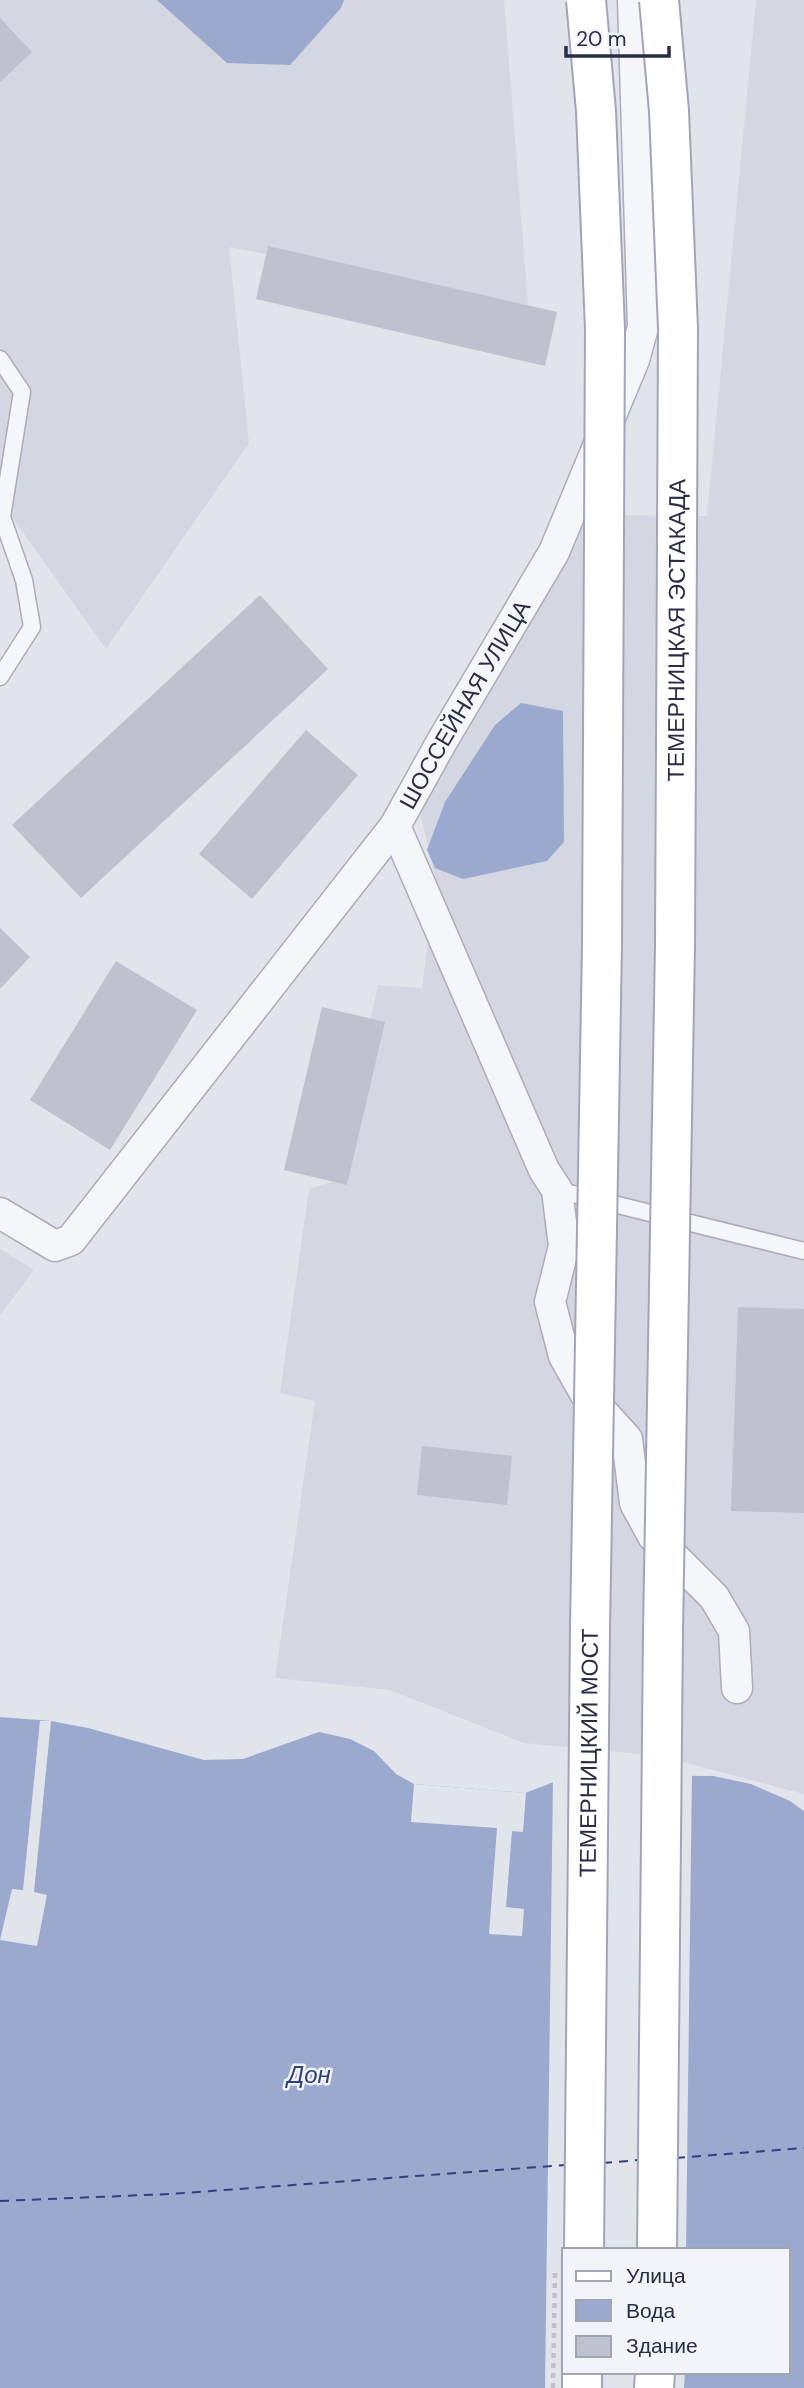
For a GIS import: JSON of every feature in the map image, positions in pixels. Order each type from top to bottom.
[{"type":"main road","name":"ТЕМЕРНИЦКИЙ МОСТ","points":[[584,2248],[590,1614],[602,944],[605,328],[596,111],[586,0]]},
{"type":"main road","name":"ТЕМЕРНИЦКАЯ ЭСТАКАДА","points":[[657,2248],[663,1632],[676,932],[678,328],[669,111],[659,0]]},
{"type":"street","name":"ШОССЕЙНАЯ УЛИЦА","points":[[0,1213],[55,1246],[71,1241],[395,826],[554,552],[634,359],[643,327],[633,0]]},
{"type":"street","points":[[395,826],[544,1170],[557,1190],[564,1246],[550,1302],[564,1356],[585,1393],[627,1439],[635,1503],[653,1536],[714,1597],[734,1630],[737,1688]]},
{"type":"lane","points":[[0,359],[22,392],[2,517],[24,580],[32,627],[0,677]]},
{"type":"lane","points":[[557,1190],[804,1251]]},
{"type":"shaded area","points":[[0,0],[504,0],[528,305],[229,247],[249,443],[106,649],[0,500]]},
{"type":"shaded area","points":[[756,0],[804,0],[804,1794],[660,1756],[524,1743],[390,1690],[275,1678],[315,1401],[280,1393],[309,1189],[335,1181],[378,985],[422,988],[436,880],[419,809],[579,515],[707,516]]},
{"type":"shaded area","points":[[0,1249],[34,1270],[0,1315]]},
{"type":"water","points":[[157,0],[344,0],[341,8],[290,65],[227,63]]},
{"type":"water","points":[[521,703],[563,711],[564,842],[547,861],[463,879],[435,868],[427,850],[445,802],[495,725]]},
{"type":"water","name":"Дон","points":[[0,1717],[51,1721],[88,1728],[204,1760],[243,1759],[319,1732],[350,1739],[374,1751],[396,1774],[414,1784],[525,1793],[572,1775],[713,1776],[751,1784],[790,1801],[804,1811],[804,2388],[0,2388]]},
{"type":"pier","points":[[40,1721],[51,1721],[34,1892],[47,1895],[37,1946],[0,1940],[12,1889],[23,1890]]},
{"type":"pier","points":[[571,1771],[692,1772],[686,2248],[562,2248],[562,2374],[685,2374],[684,2388],[545,2388],[553,1778]]},
{"type":"pier","points":[[414,1784],[526,1793],[523,1832],[512,1831],[506,1907],[524,1909],[522,1936],[489,1934],[497,1828],[411,1822]]},
{"type":"building","points":[[0,18],[32,52],[0,82]]},
{"type":"building","points":[[268,246],[557,312],[545,366],[256,299]]},
{"type":"building","points":[[260,595],[328,669],[81,898],[12,825]]},
{"type":"building","points":[[306,730],[358,775],[252,899],[199,854]]},
{"type":"building","points":[[0,928],[30,957],[0,989]]},
{"type":"building","points":[[116,961],[197,1010],[110,1150],[30,1100]]},
{"type":"building","points":[[322,1007],[385,1022],[347,1185],[284,1170]]},
{"type":"building","points":[[738,1307],[804,1309],[804,1513],[731,1511]]},
{"type":"building","points":[[422,1446],[512,1456],[507,1505],[417,1495]]},
{"type":"ferry route","points":[[676,2158],[804,2148]]},
{"type":"ferry route","points":[[603,2163],[639,2160]]},
{"type":"ferry route","points":[[0,2201],[170,2194],[566,2165]]}]
